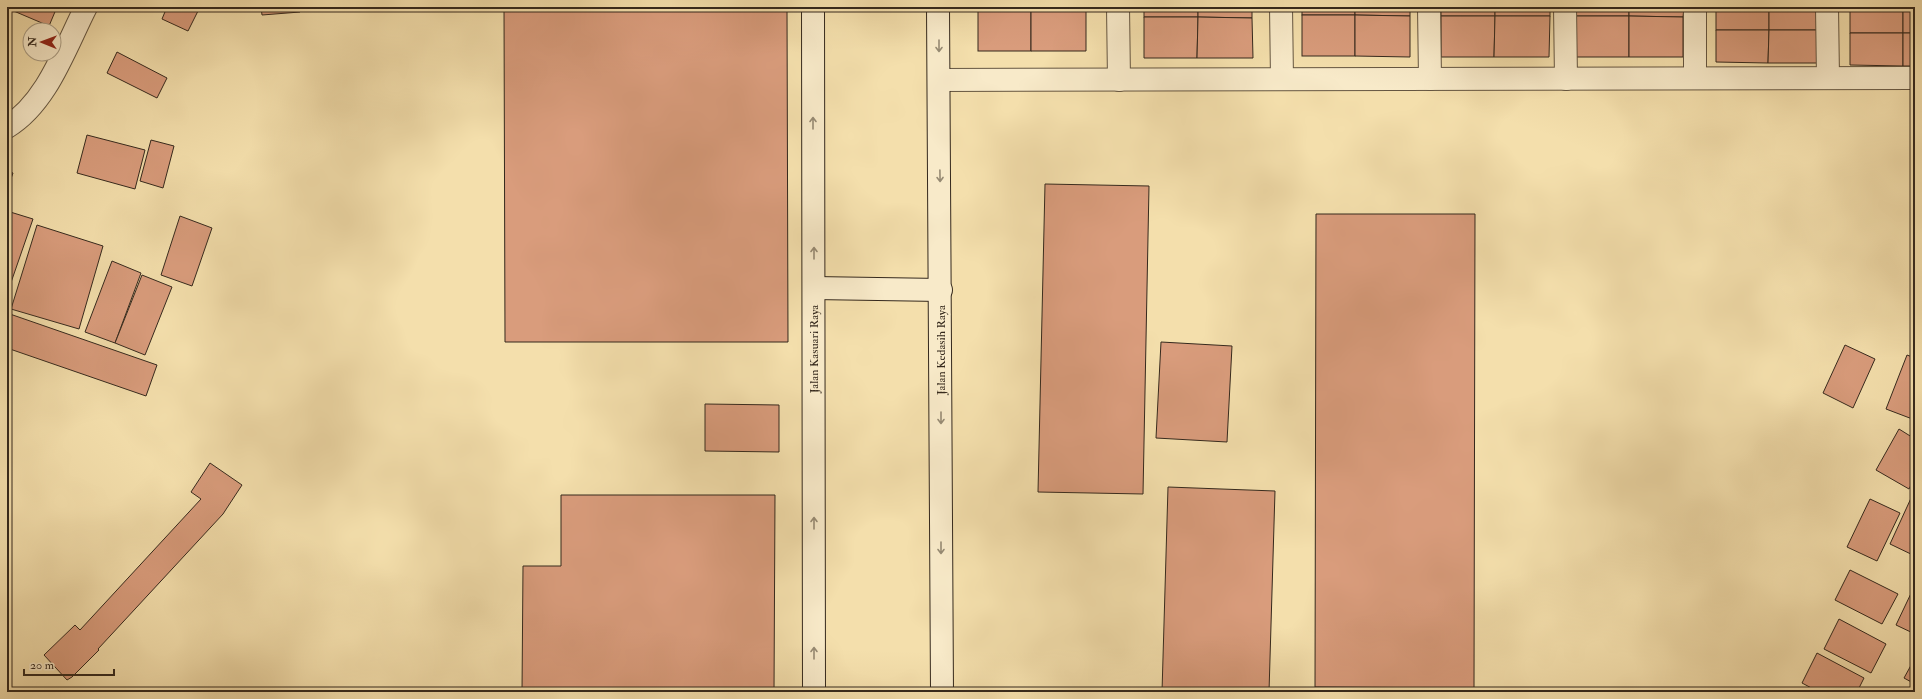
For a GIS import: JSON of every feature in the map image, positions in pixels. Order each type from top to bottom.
[{"type":"street","points":[[7,127],[20,119],[43,92],[86,7]]},
{"type":"street","name":"Jalan Kasuari Raya","points":[[813,7],[814,692]]},
{"type":"street","name":"Jalan Kedasih Raya","points":[[938,7],[941,290],[942,692]]},
{"type":"street","points":[[1118,7],[1119,80]]},
{"type":"street","points":[[1281,7],[1282,79]]},
{"type":"street","points":[[1430,7],[1430,79]]},
{"type":"street","points":[[1565,7],[1566,79]]},
{"type":"street","points":[[1695,7],[1695,78]]},
{"type":"street","points":[[1827,7],[1828,78]]},
{"type":"street","points":[[939,80],[1915,78]]},
{"type":"street","points":[[814,288],[941,290]]},
{"type":"building","points":[[9,7],[57,7],[51,22],[40,22],[9,9]]},
{"type":"building","points":[[167,7],[200,7],[188,31],[162,19]]},
{"type":"building","points":[[261,7],[300,7],[300,12],[262,15]]},
{"type":"building","points":[[504,7],[787,7],[788,342],[505,342]]},
{"type":"building","points":[[978,7],[1031,7],[1031,10],[978,10]]},
{"type":"building","points":[[1031,7],[1086,7],[1086,11],[1031,10]]},
{"type":"building","points":[[1144,7],[1198,7],[1198,17],[1144,17]]},
{"type":"building","points":[[1198,7],[1252,7],[1252,18],[1198,17]]},
{"type":"building","points":[[1302,7],[1355,7],[1355,15],[1302,15]]},
{"type":"building","points":[[1355,7],[1410,7],[1410,16],[1355,15]]},
{"type":"building","points":[[1441,7],[1495,7],[1495,16],[1441,16]]},
{"type":"building","points":[[1495,7],[1550,7],[1550,16],[1495,16]]},
{"type":"building","points":[[1576,7],[1629,7],[1629,16],[1576,16]]},
{"type":"building","points":[[1629,7],[1684,7],[1683,17],[1629,16]]},
{"type":"building","points":[[1716,7],[1769,7],[1769,30],[1716,30]]},
{"type":"building","points":[[1769,7],[1824,7],[1823,30],[1769,30]]},
{"type":"building","points":[[1850,7],[1903,7],[1903,33],[1850,33]]},
{"type":"building","points":[[1903,7],[1915,7],[1915,33],[1903,33]]},
{"type":"building","points":[[978,10],[1031,10],[1031,51],[978,51]]},
{"type":"building","points":[[1031,10],[1086,11],[1086,51],[1031,51]]},
{"type":"building","points":[[1302,15],[1355,15],[1355,56],[1302,56]]},
{"type":"building","points":[[1355,15],[1410,16],[1410,57],[1355,56]]},
{"type":"building","points":[[1441,16],[1495,16],[1494,57],[1441,57]]},
{"type":"building","points":[[1495,16],[1550,16],[1549,57],[1494,57]]},
{"type":"building","points":[[1576,16],[1629,16],[1629,57],[1575,57]]},
{"type":"building","points":[[1629,16],[1683,17],[1683,57],[1629,57]]},
{"type":"building","points":[[1144,17],[1198,17],[1197,58],[1144,58]]},
{"type":"building","points":[[1198,17],[1252,18],[1253,58],[1197,58]]},
{"type":"building","points":[[1716,30],[1769,30],[1768,63],[1716,62]]},
{"type":"building","points":[[1769,30],[1823,30],[1823,63],[1768,63]]},
{"type":"building","points":[[1850,33],[1903,33],[1903,66],[1850,65]]},
{"type":"building","points":[[1903,33],[1915,33],[1915,66],[1903,66]]},
{"type":"building","points":[[117,52],[167,78],[157,98],[107,73]]},
{"type":"building","points":[[87,135],[145,150],[135,189],[77,173]]},
{"type":"building","points":[[151,140],[174,146],[163,188],[140,181]]},
{"type":"building","points":[[7,171],[13,173],[7,190]]},
{"type":"building","points":[[1045,184],[1149,186],[1143,494],[1038,492]]},
{"type":"building","points":[[7,211],[33,219],[7,294]]},
{"type":"building","points":[[1316,214],[1475,214],[1474,688],[1315,687]]},
{"type":"building","points":[[180,216],[212,228],[192,286],[161,275]]},
{"type":"building","points":[[37,225],[103,246],[79,329],[11,309]]},
{"type":"building","points":[[112,261],[141,273],[115,343],[85,332]]},
{"type":"building","points":[[142,275],[172,287],[145,355],[115,343]]},
{"type":"building","points":[[7,313],[157,365],[146,396],[7,348]]},
{"type":"building","points":[[1161,342],[1232,346],[1227,442],[1156,438]]},
{"type":"building","points":[[1845,345],[1875,359],[1853,408],[1823,393]]},
{"type":"building","points":[[1907,355],[1915,358],[1915,420],[1886,409]]},
{"type":"building","points":[[705,404],[779,405],[779,452],[705,451]]},
{"type":"building","points":[[1899,429],[1915,439],[1915,477],[1909,489],[1876,470]]},
{"type":"building","points":[[210,463],[242,485],[223,514],[98,649],[99,650],[72,677],[67,680],[44,655],[75,625],[80,630],[201,499],[191,492]]},
{"type":"building","points":[[1168,487],[1275,491],[1269,692],[1162,692]]},
{"type":"building","points":[[561,495],[775,495],[774,692],[522,692],[523,566],[561,566]]},
{"type":"building","points":[[1912,496],[1915,497],[1915,556],[1890,544]]},
{"type":"building","points":[[1870,499],[1900,513],[1877,561],[1847,547]]},
{"type":"building","points":[[1850,570],[1898,594],[1882,624],[1835,600]]},
{"type":"building","points":[[1915,585],[1915,634],[1896,625]]},
{"type":"building","points":[[1839,619],[1886,644],[1871,673],[1824,649]]},
{"type":"building","points":[[1817,653],[1864,678],[1857,692],[1819,692],[1802,683]]},
{"type":"building","points":[[1915,658],[1915,684],[1904,678]]}]
